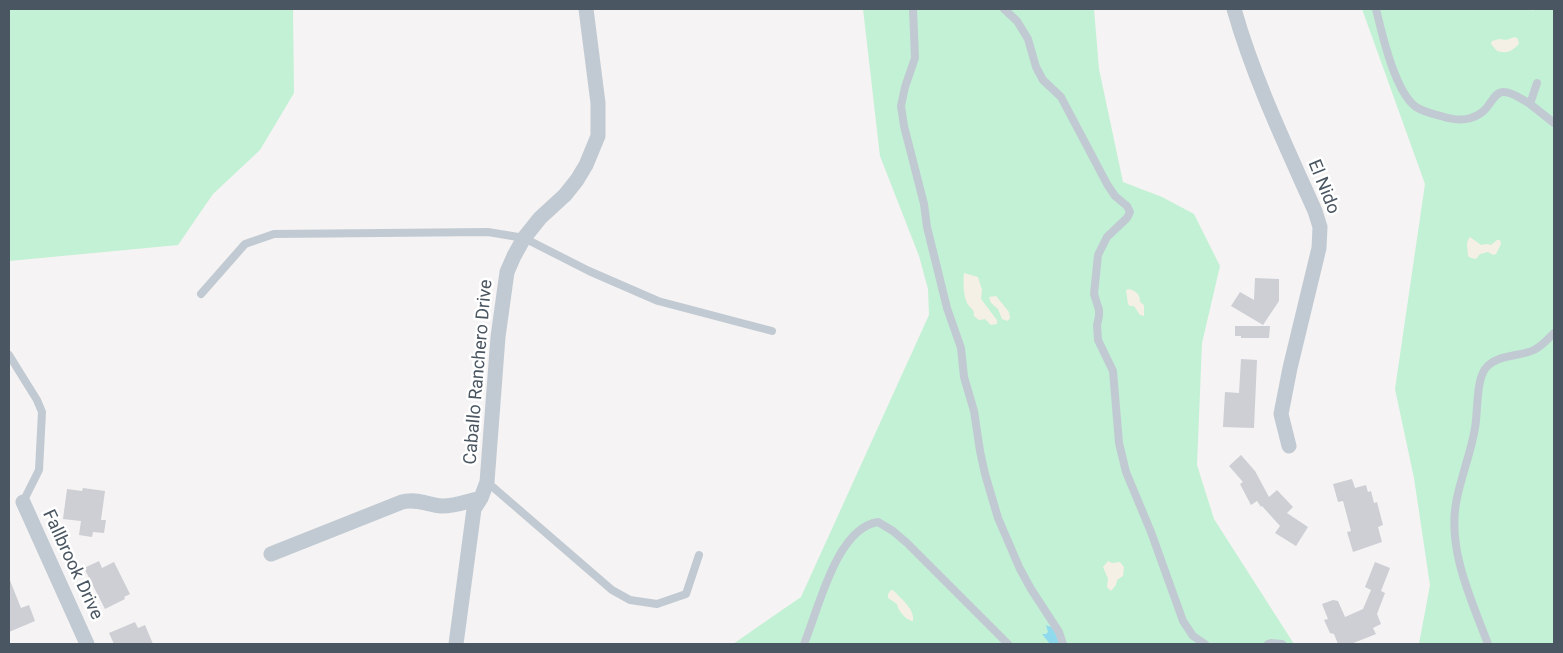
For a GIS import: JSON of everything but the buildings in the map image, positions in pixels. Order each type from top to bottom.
[{"type":"street","name":"Caballo Ranchero Drive","points":[[456,644],[477,504],[487,482],[503,297],[510,265],[524,238],[540,218],[565,195],[576,180],[586,165],[598,136],[598,103],[586,9]]},
{"type":"street","name":"El Nido","points":[[1234,9],[1259,85],[1315,211],[1320,227],[1319,248],[1281,414],[1289,446]]},
{"type":"street","points":[[271,554],[412,499],[443,506],[477,504],[447,644]]},
{"type":"street","name":"Fallbrook Drive","points":[[22,502],[87,644]]},
{"type":"lane","points":[[912,9],[915,58],[901,106],[904,126],[924,204],[927,227],[947,308],[961,348],[964,377],[974,411],[985,474],[998,518],[1020,568],[1031,589],[1059,632],[1062,644]]},
{"type":"lane","points":[[1004,9],[1017,21],[1028,39],[1036,67],[1043,80],[1060,97],[1103,177],[1115,196],[1127,206],[1130,212],[1127,218],[1107,237],[1098,255],[1094,294],[1099,310],[1098,340],[1113,372],[1119,443],[1126,472],[1151,532],[1183,620],[1193,636],[1205,644]]},
{"type":"lane","points":[[1376,9],[1393,69],[1406,95],[1415,106],[1426,112],[1457,119],[1470,119],[1481,113],[1496,94],[1506,91],[1530,104],[1554,123]]},
{"type":"lane","points":[[1530,104],[1537,82]]},
{"type":"lane","points":[[201,294],[245,244],[274,234],[488,232],[524,238],[658,301],[772,331]]},
{"type":"lane","points":[[1488,644],[1462,574],[1456,544],[1454,519],[1456,498],[1476,428],[1480,384],[1486,368],[1491,363],[1502,358],[1533,350],[1541,346],[1554,333]]},
{"type":"lane","points":[[9,355],[37,400],[42,412],[39,470],[22,502]]},
{"type":"lane","points":[[487,482],[612,590],[630,600],[657,604],[686,594],[699,555]]},
{"type":"lane","points":[[804,644],[824,586],[836,561],[862,528],[878,522],[893,531],[907,543],[1008,644]]},
{"type":"lane","points":[[1268,644],[1271,642],[1282,644]]},
{"type":"green space","points":[[9,9],[293,9],[294,93],[260,150],[213,194],[178,245],[9,261]]},
{"type":"green space","points":[[863,9],[1094,9],[1099,69],[1123,182],[1162,197],[1194,214],[1220,266],[1202,343],[1197,465],[1214,519],[1294,644],[733,644],[801,597],[929,315],[928,289],[919,256],[880,156]]},
{"type":"green space","points":[[1362,9],[1531,9],[1533,11],[1535,9],[1554,9],[1554,644],[1419,644],[1430,585],[1414,478],[1395,389],[1425,184]]},
{"type":"sand","points":[[1515,37],[1518,39],[1519,44],[1510,51],[1497,51],[1491,44],[1492,41]]},
{"type":"sand","points":[[1470,237],[1481,245],[1491,245],[1497,240],[1500,240],[1501,244],[1496,254],[1493,255],[1488,252],[1480,254],[1476,259],[1471,258],[1468,256],[1467,246]]},
{"type":"sand","points":[[964,273],[978,277],[982,290],[981,299],[997,320],[997,324],[991,325],[985,319],[979,320],[974,316],[965,295]]},
{"type":"sand","points":[[1130,289],[1138,294],[1140,302],[1144,305],[1144,316],[1140,315],[1134,306],[1128,304],[1126,290]]},
{"type":"sand","points":[[996,296],[1009,312],[1010,318],[1008,321],[1002,319],[998,309],[991,303],[989,297]]},
{"type":"sand","points":[[1108,561],[1112,563],[1120,562],[1124,567],[1123,576],[1117,580],[1116,585],[1111,591],[1107,587],[1108,579],[1103,567]]},
{"type":"sand","points":[[891,590],[910,608],[913,621],[906,617],[899,610],[897,604],[888,598]]},
{"type":"water","points":[[1046,625],[1053,628],[1060,644],[1050,644],[1042,634],[1048,632]]}]
